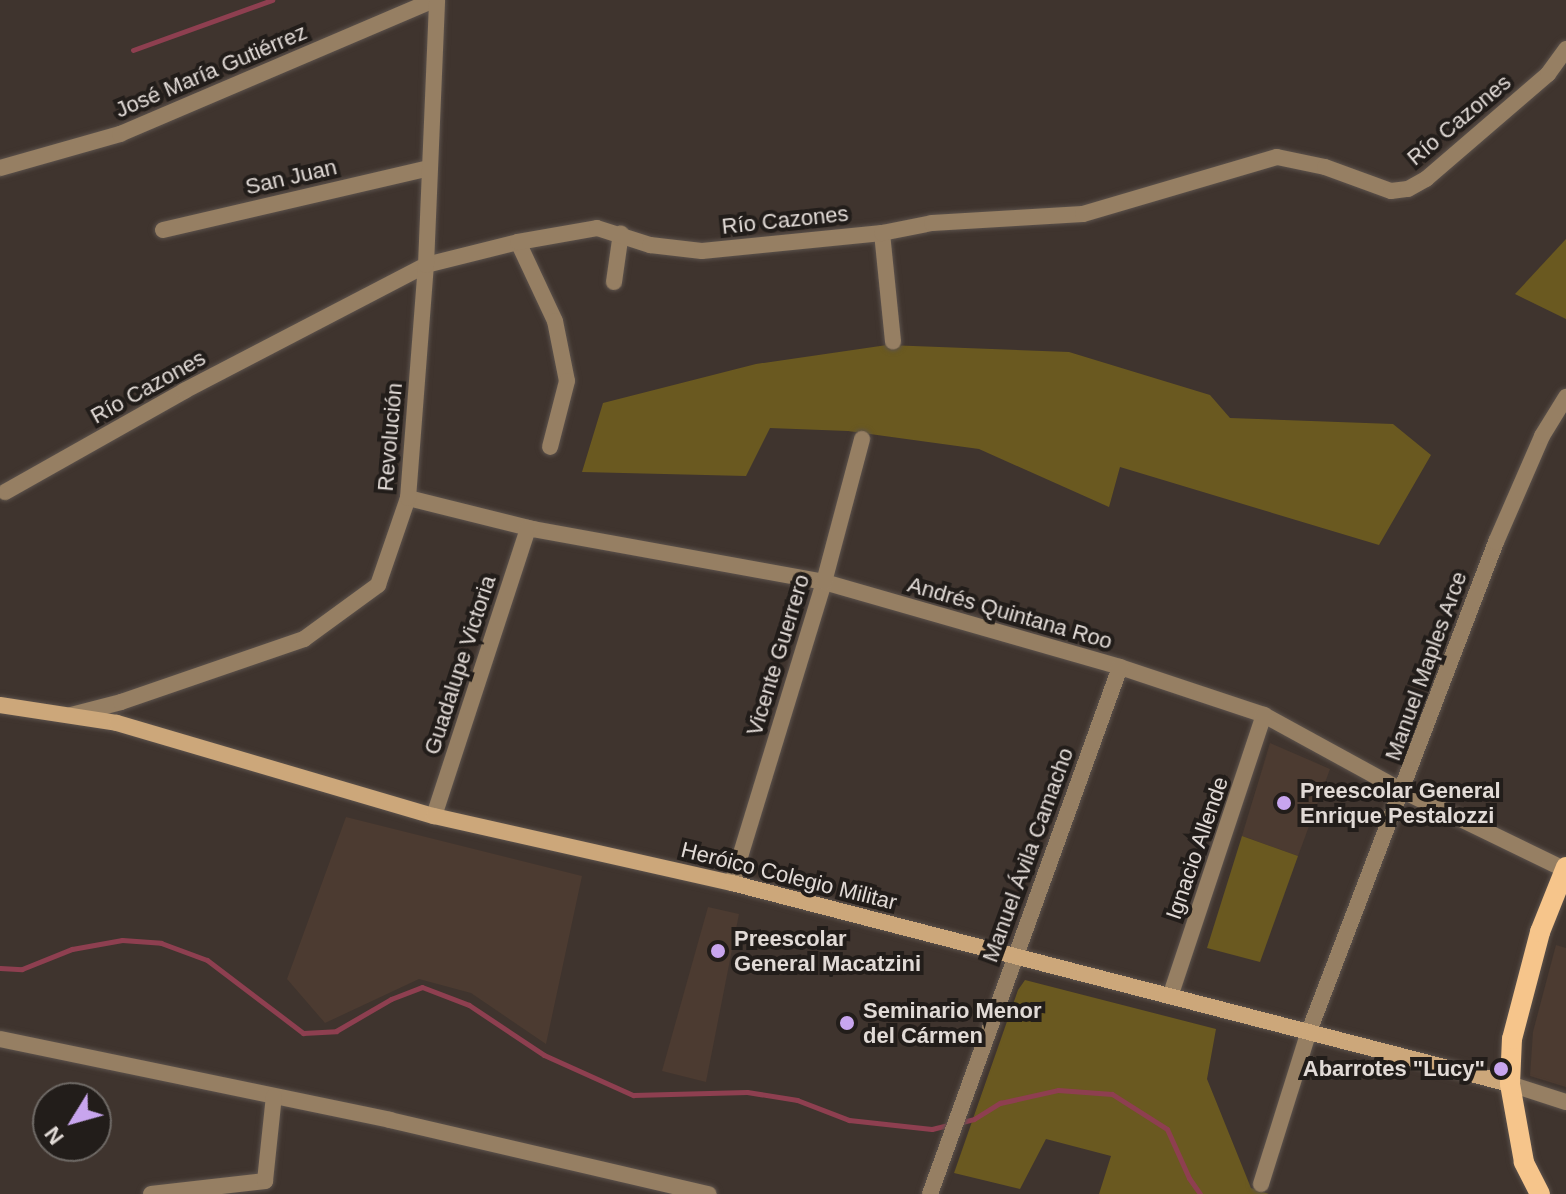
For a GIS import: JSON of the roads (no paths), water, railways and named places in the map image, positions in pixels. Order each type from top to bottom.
[{"type":"main road","points":[[1540,1194],[1524,1162],[1510,1084],[1512,1039],[1540,932],[1566,869]]},
{"type":"street","name":"José María Gutiérrez","points":[[0,168],[120,134],[436,0]]},
{"type":"street","name":"Revolución","points":[[71,715],[121,702],[304,639],[378,585],[408,498],[426,265],[436,0]]},
{"type":"street","name":"Río Cazones","points":[[5,492],[184,391],[426,265],[518,242],[597,228],[621,233],[650,245],[702,251],[882,233],[932,223],[1083,214],[1277,157],[1325,167],[1391,191],[1408,189],[1426,179],[1548,74],[1566,49]]},
{"type":"street","name":"San Juan","points":[[163,230],[429,168]]},
{"type":"street","points":[[614,282],[621,233]]},
{"type":"street","points":[[882,233],[893,341]]},
{"type":"street","points":[[518,242],[555,321],[567,381],[550,447]]},
{"type":"street","name":"Manuel Maples Arce","points":[[1261,1184],[1308,1034],[1496,542],[1542,436],[1566,397]]},
{"type":"street","name":"Vicente Guerrero","points":[[732,883],[824,582],[862,439]]},
{"type":"street","name":"Andrés Quintana Roo","points":[[408,498],[528,528],[824,582],[1120,667],[1264,715],[1403,791],[1566,869]]},
{"type":"street","name":"Guadalupe Victoria","points":[[434,816],[528,528]]},
{"type":"street","name":"Manuel Ávila Camacho","points":[[930,1194],[1120,667]]},
{"type":"street","name":"Heróico Colegio Militar","points":[[0,705],[117,723],[434,816],[732,883],[1171,994],[1308,1034],[1510,1084],[1566,1102]]},
{"type":"street","name":"Ignacio Allende","points":[[1171,994],[1264,715]]},
{"type":"street","points":[[0,1039],[274,1096],[629,1186],[709,1194]]},
{"type":"street","points":[[151,1194],[265,1181],[274,1096]]},
{"type":"waterway","points":[[133,50],[272,0]]},
{"type":"waterway","points":[[0,968],[22,969],[72,949],[122,940],[161,943],[207,960],[303,1033],[336,1031],[391,999],[422,987],[469,1005],[544,1055],[633,1095],[747,1092],[797,1100],[849,1120],[932,1129],[952,1124]]},
{"type":"waterway","points":[[962,1122],[974,1119],[1000,1103],[1058,1090],[1112,1094],[1167,1129],[1189,1178],[1200,1194]]},
{"type":"place","name":"Preescolar General Enrique Pestalozzi","points":[[1284,803]]},
{"type":"place","name":"Preescolar General Macatzini","points":[[718,951]]},
{"type":"place","name":"Seminario Menor del Cármen","points":[[847,1023]]},
{"type":"place","name":"Abarrotes \"Lucy\"","points":[[1501,1069]]}]
